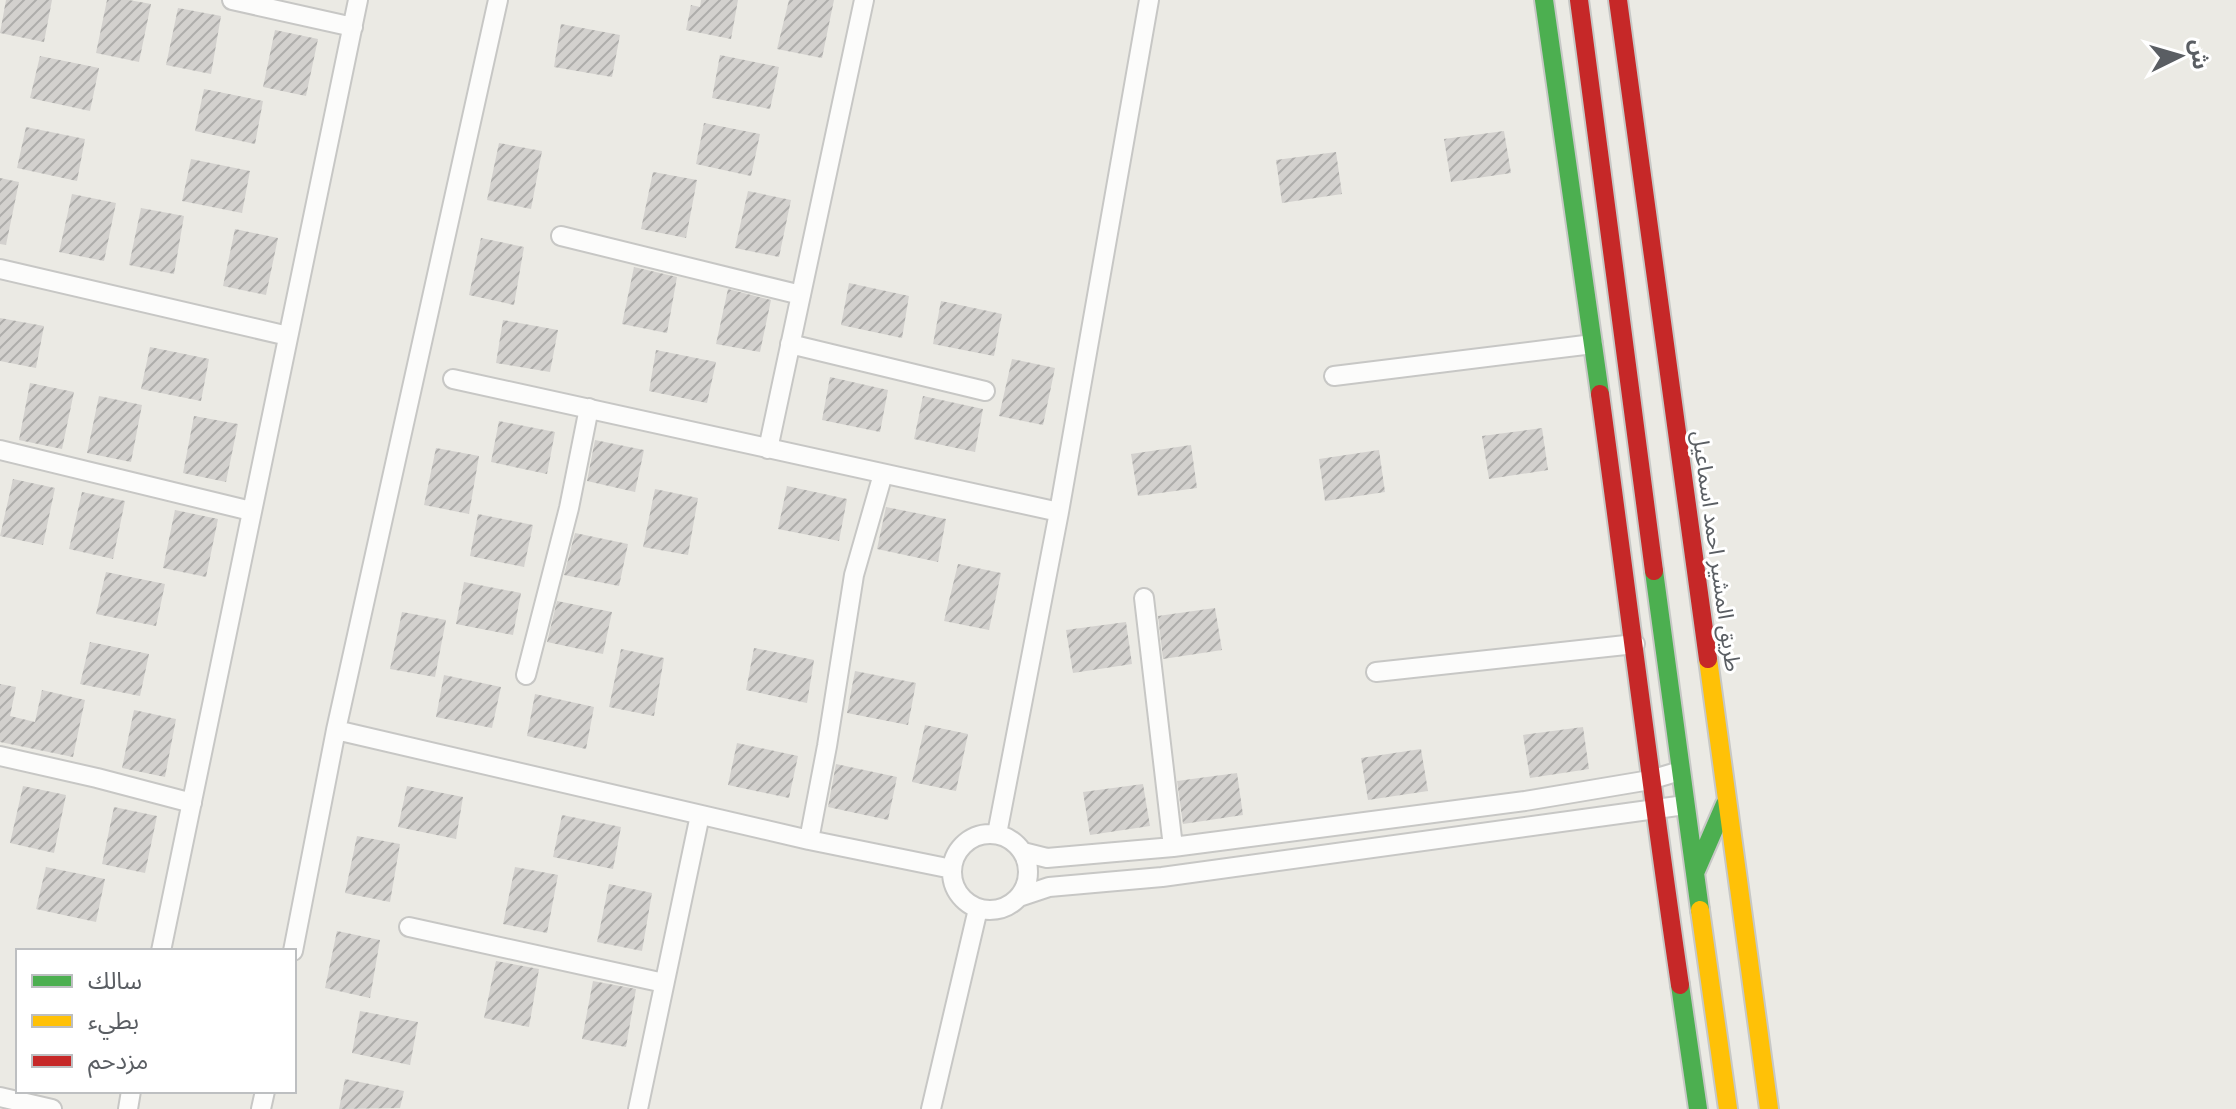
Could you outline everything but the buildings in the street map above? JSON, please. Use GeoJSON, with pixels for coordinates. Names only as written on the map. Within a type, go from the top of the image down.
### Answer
{"type":"FeatureCollection","features":[{"type":"Feature","properties":{"kind":"street"},"geometry":{"type":"LineString","coordinates":[[232,0],[353,27]]}},
{"type":"Feature","properties":{"kind":"street"},"geometry":{"type":"LineString","coordinates":[[161,949],[358,0]]}},
{"type":"Feature","properties":{"kind":"street"},"geometry":{"type":"LineString","coordinates":[[293,949],[336,730],[498,0]]}},
{"type":"Feature","properties":{"kind":"street"},"geometry":{"type":"LineString","coordinates":[[768,449],[864,0]]}},
{"type":"Feature","properties":{"kind":"street"},"geometry":{"type":"LineString","coordinates":[[997,834],[1059,512],[1149,0]]}},
{"type":"Feature","properties":{"kind":"street"},"geometry":{"type":"LineString","coordinates":[[1544,0],[1635,644],[1654,811],[1698,1109]]}},
{"type":"Feature","properties":{"kind":"street"},"geometry":{"type":"LineString","coordinates":[[1579,0],[1680,771],[1728,1109]]}},
{"type":"Feature","properties":{"kind":"street","name":"طريق المشير احمد اسماعيل"},"geometry":{"type":"LineString","coordinates":[[1618,0],[1769,1109]]}},
{"type":"Feature","properties":{"kind":"street"},"geometry":{"type":"LineString","coordinates":[[561,236],[801,295]]}},
{"type":"Feature","properties":{"kind":"street"},"geometry":{"type":"LineString","coordinates":[[0,269],[288,336]]}},
{"type":"Feature","properties":{"kind":"street"},"geometry":{"type":"LineString","coordinates":[[790,344],[985,391]]}},
{"type":"Feature","properties":{"kind":"street"},"geometry":{"type":"LineString","coordinates":[[1334,376],[1593,344]]}},
{"type":"Feature","properties":{"kind":"street"},"geometry":{"type":"LineString","coordinates":[[453,379],[1059,512]]}},
{"type":"Feature","properties":{"kind":"street"},"geometry":{"type":"LineString","coordinates":[[526,675],[569,508],[589,408]]}},
{"type":"Feature","properties":{"kind":"street"},"geometry":{"type":"LineString","coordinates":[[0,450],[251,511]]}},
{"type":"Feature","properties":{"kind":"street"},"geometry":{"type":"LineString","coordinates":[[809,840],[854,575],[883,474]]}},
{"type":"Feature","properties":{"kind":"street"},"geometry":{"type":"LineString","coordinates":[[1144,598],[1173,847]]}},
{"type":"Feature","properties":{"kind":"street"},"geometry":{"type":"LineString","coordinates":[[1376,672],[1635,644]]}},
{"type":"Feature","properties":{"kind":"street"},"geometry":{"type":"LineString","coordinates":[[336,730],[809,840],[952,869]]}},
{"type":"Feature","properties":{"kind":"street"},"geometry":{"type":"LineString","coordinates":[[0,756],[192,803]]}},
{"type":"Feature","properties":{"kind":"street"},"geometry":{"type":"LineString","coordinates":[[1023,852],[1047,858],[1173,847],[1525,801],[1650,780],[1680,771]]}},
{"type":"Feature","properties":{"kind":"street"},"geometry":{"type":"LineString","coordinates":[[1695,874],[1726,802]]}},
{"type":"Feature","properties":{"kind":"street"},"geometry":{"type":"LineString","coordinates":[[1019,897],[1027,883],[1028,867],[1023,852],[1012,840],[997,834],[981,834],[967,841],[956,853],[952,869],[954,885],[964,900],[978,909],[993,910],[1049,887],[1162,877],[1685,805]]}},
{"type":"Feature","properties":{"kind":"street"},"geometry":{"type":"LineString","coordinates":[[638,1109],[700,815]]}},
{"type":"Feature","properties":{"kind":"street"},"geometry":{"type":"LineString","coordinates":[[931,1109],[978,909]]}},
{"type":"Feature","properties":{"kind":"street"},"geometry":{"type":"LineString","coordinates":[[409,927],[664,983]]}},
{"type":"Feature","properties":{"kind":"street"},"geometry":{"type":"LineString","coordinates":[[0,1097],[52,1109]]}},
{"type":"Feature","properties":{"kind":"traffic: fast"},"geometry":{"type":"LineString","coordinates":[[1544,0],[1600,394]]}},
{"type":"Feature","properties":{"kind":"traffic: fast"},"geometry":{"type":"LineString","coordinates":[[1654,571],[1700,910]]}},
{"type":"Feature","properties":{"kind":"traffic: fast"},"geometry":{"type":"LineString","coordinates":[[1695,873],[1725,804]]}},
{"type":"Feature","properties":{"kind":"traffic: fast"},"geometry":{"type":"LineString","coordinates":[[1680,985],[1698,1109]]}},
{"type":"Feature","properties":{"kind":"traffic: slow"},"geometry":{"type":"LineString","coordinates":[[1708,659],[1769,1109]]}},
{"type":"Feature","properties":{"kind":"traffic: slow"},"geometry":{"type":"LineString","coordinates":[[1700,910],[1728,1109]]}},
{"type":"Feature","properties":{"kind":"traffic: jam"},"geometry":{"type":"LineString","coordinates":[[1579,0],[1654,571]]}},
{"type":"Feature","properties":{"kind":"traffic: jam"},"geometry":{"type":"LineString","coordinates":[[1618,0],[1708,659]]}},
{"type":"Feature","properties":{"kind":"traffic: jam"},"geometry":{"type":"LineString","coordinates":[[1600,394],[1680,985]]}}]}
